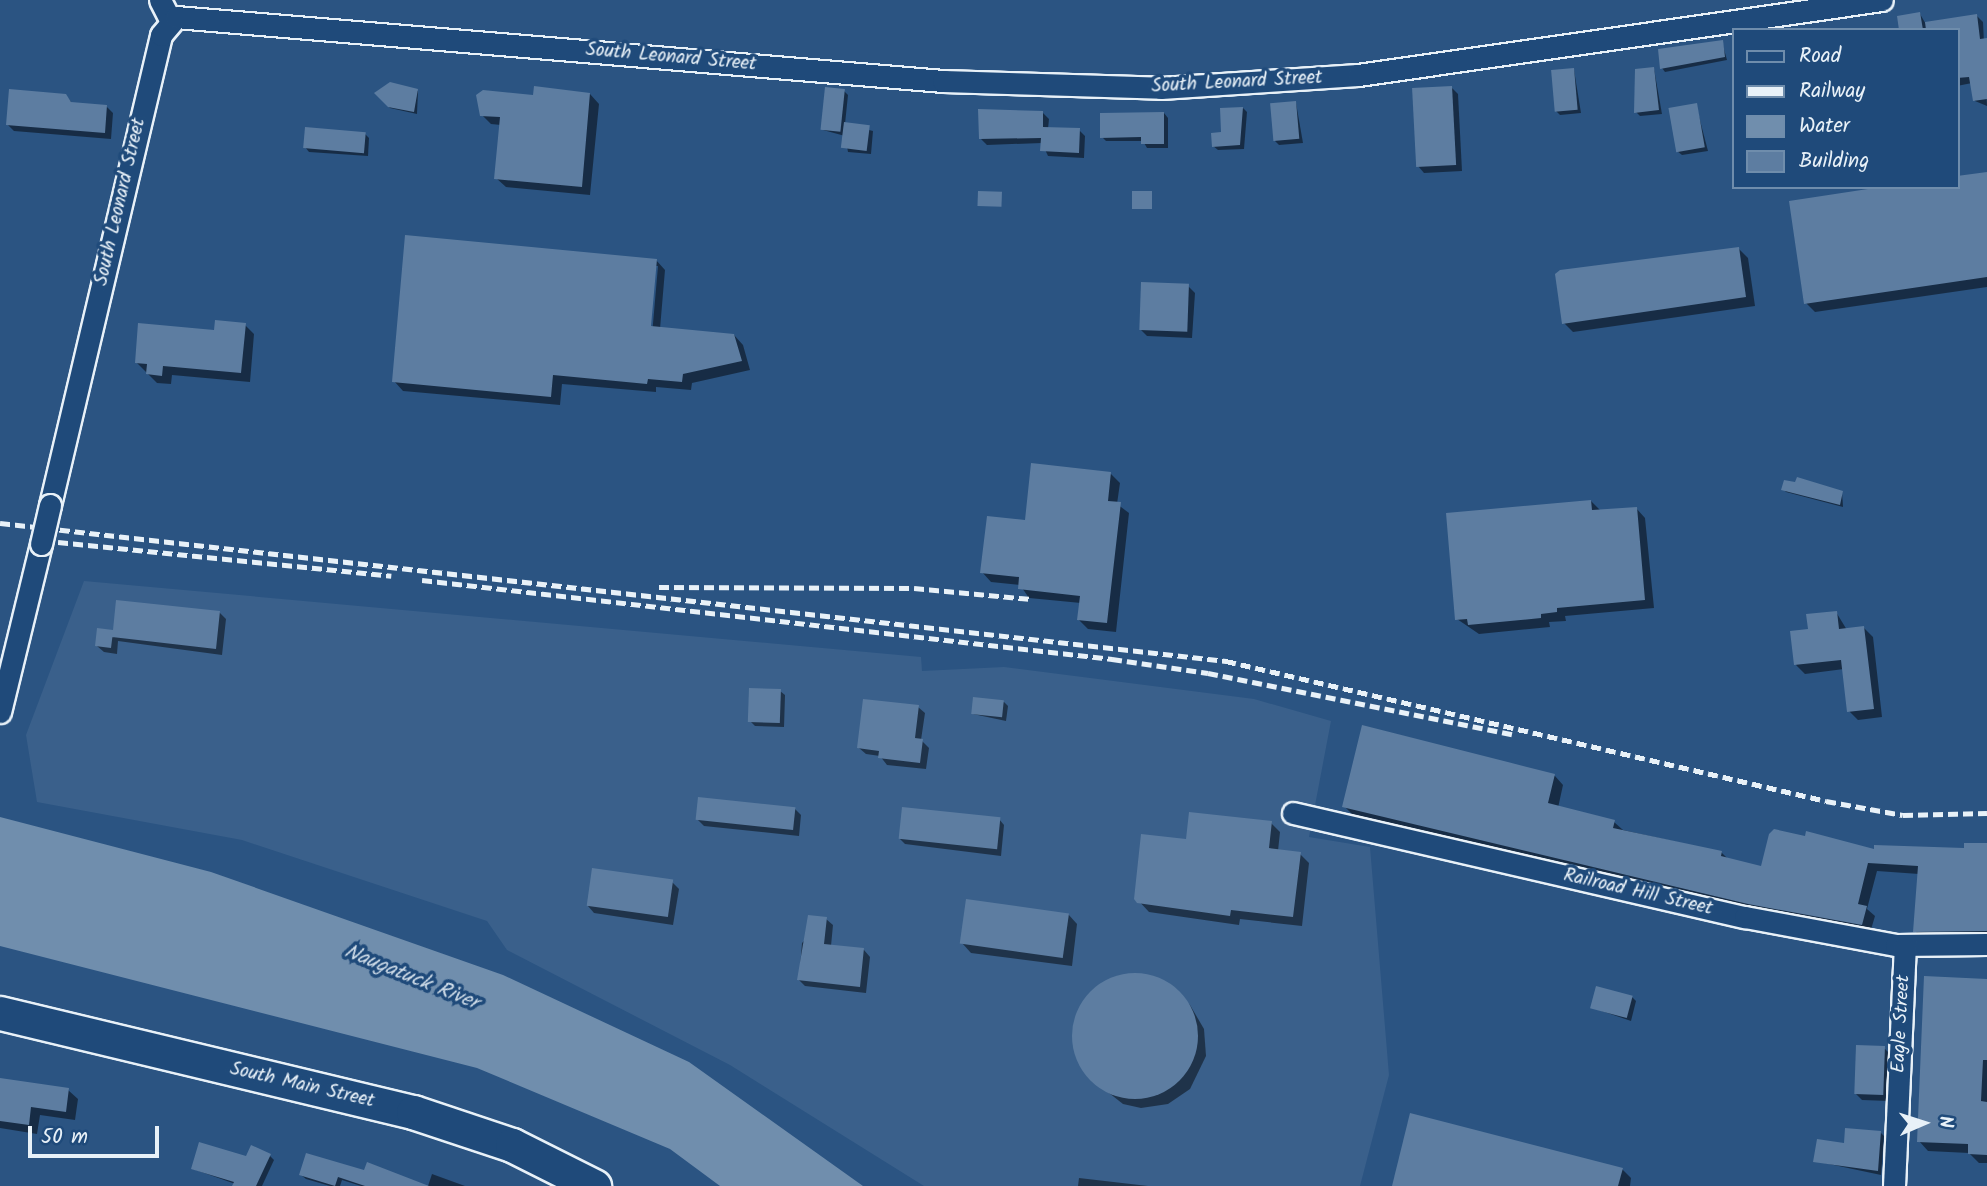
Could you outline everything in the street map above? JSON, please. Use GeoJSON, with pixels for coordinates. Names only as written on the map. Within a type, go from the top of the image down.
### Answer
{"type":"FeatureCollection","features":[{"type":"Feature","properties":{"kind":"main road","name":"South Main Street"},"geometry":{"type":"LineString","coordinates":[[0,1013],[436,1119],[522,1149],[594,1186]]}},
{"type":"Feature","properties":{"kind":"street"},"geometry":{"type":"LineString","coordinates":[[160,0],[170,20]]}},
{"type":"Feature","properties":{"kind":"street"},"geometry":{"type":"LineString","coordinates":[[1800,9],[1830,0]]}},
{"type":"Feature","properties":{"kind":"street","name":"South Leonard Street"},"geometry":{"type":"LineString","coordinates":[[0,712],[149,85],[163,30],[170,20],[192,16],[943,81],[1161,88],[1348,76],[1800,9],[1882,0]]}},
{"type":"Feature","properties":{"kind":"street","name":"Railroad Hill Street"},"geometry":{"type":"LineString","coordinates":[[1293,813],[1745,917],[1905,945],[1987,944]]}},
{"type":"Feature","properties":{"kind":"street","name":"Eagle Street"},"geometry":{"type":"LineString","coordinates":[[1894,1186],[1905,945]]}},
{"type":"Feature","properties":{"kind":"shaded area"},"geometry":{"type":"Polygon","coordinates":[[[84,581],[921,657],[922,671],[1004,667],[1254,699],[1331,721],[1309,837],[1370,847],[1389,1075],[1360,1186],[924,1186],[730,1065],[507,950],[487,921],[242,840],[37,802],[26,735],[84,581]]]}},
{"type":"Feature","properties":{"kind":"water","name":"Naugatuck River"},"geometry":{"type":"Polygon","coordinates":[[[0,817],[211,872],[503,975],[689,1062],[863,1186],[720,1186],[670,1149],[477,1068],[0,946],[0,817]]]}},
{"type":"Feature","properties":{"kind":"building"},"geometry":{"type":"Polygon","coordinates":[[[1920,12],[1923,28],[1899,28],[1897,16],[1920,12]]]}},
{"type":"Feature","properties":{"kind":"building"},"geometry":{"type":"Polygon","coordinates":[[[1977,14],[1980,39],[1987,38],[1987,99],[1973,101],[1969,77],[1959,78],[1959,28],[1926,28],[1925,22],[1977,14]]]}},
{"type":"Feature","properties":{"kind":"building"},"geometry":{"type":"Polygon","coordinates":[[[1723,40],[1725,57],[1660,69],[1658,49],[1723,40]]]}},
{"type":"Feature","properties":{"kind":"building"},"geometry":{"type":"Polygon","coordinates":[[[1654,67],[1659,110],[1634,113],[1635,69],[1654,67]]]}},
{"type":"Feature","properties":{"kind":"building"},"geometry":{"type":"Polygon","coordinates":[[[1574,68],[1578,110],[1555,112],[1551,70],[1574,68]]]}},
{"type":"Feature","properties":{"kind":"building"},"geometry":{"type":"Polygon","coordinates":[[[390,82],[418,89],[414,112],[388,107],[374,93],[390,82]]]}},
{"type":"Feature","properties":{"kind":"building"},"geometry":{"type":"Polygon","coordinates":[[[534,86],[590,93],[582,187],[494,179],[500,117],[480,116],[476,95],[483,90],[533,95],[534,86]]]}},
{"type":"Feature","properties":{"kind":"building"},"geometry":{"type":"Polygon","coordinates":[[[1452,86],[1456,165],[1416,167],[1412,88],[1452,86]]]}},
{"type":"Feature","properties":{"kind":"building"},"geometry":{"type":"Polygon","coordinates":[[[825,87],[845,89],[840,132],[821,130],[825,87]]]}},
{"type":"Feature","properties":{"kind":"building"},"geometry":{"type":"Polygon","coordinates":[[[9,89],[66,94],[71,102],[107,105],[105,133],[6,125],[9,89]]]}},
{"type":"Feature","properties":{"kind":"building"},"geometry":{"type":"Polygon","coordinates":[[[1296,101],[1299,139],[1273,141],[1270,103],[1296,101]]]}},
{"type":"Feature","properties":{"kind":"building"},"geometry":{"type":"Polygon","coordinates":[[[1697,103],[1705,147],[1676,152],[1668,108],[1697,103]]]}},
{"type":"Feature","properties":{"kind":"building"},"geometry":{"type":"Polygon","coordinates":[[[1243,107],[1240,145],[1212,147],[1211,133],[1221,132],[1220,108],[1243,107]]]}},
{"type":"Feature","properties":{"kind":"building"},"geometry":{"type":"Polygon","coordinates":[[[978,109],[1043,111],[1043,127],[1080,128],[1079,153],[1040,151],[1041,138],[979,139],[978,109]]]}},
{"type":"Feature","properties":{"kind":"building"},"geometry":{"type":"Polygon","coordinates":[[[1164,112],[1164,144],[1141,144],[1141,137],[1100,138],[1100,113],[1164,112]]]}},
{"type":"Feature","properties":{"kind":"building"},"geometry":{"type":"Polygon","coordinates":[[[844,122],[870,125],[867,151],[841,148],[844,122]]]}},
{"type":"Feature","properties":{"kind":"building"},"geometry":{"type":"Polygon","coordinates":[[[305,127],[366,132],[364,153],[303,148],[305,127]]]}},
{"type":"Feature","properties":{"kind":"building"},"geometry":{"type":"Polygon","coordinates":[[[1987,172],[1987,277],[1804,304],[1789,201],[1868,189],[1959,189],[1959,176],[1987,172]]]}},
{"type":"Feature","properties":{"kind":"building"},"geometry":{"type":"Polygon","coordinates":[[[978,191],[1002,192],[1001,207],[977,206],[978,191]]]}},
{"type":"Feature","properties":{"kind":"building"},"geometry":{"type":"Polygon","coordinates":[[[1132,191],[1152,191],[1152,209],[1132,209],[1132,191]]]}},
{"type":"Feature","properties":{"kind":"building"},"geometry":{"type":"Polygon","coordinates":[[[405,235],[657,259],[651,326],[734,334],[742,361],[683,374],[682,382],[648,379],[647,384],[553,375],[551,397],[392,382],[405,235]]]}},
{"type":"Feature","properties":{"kind":"building"},"geometry":{"type":"Polygon","coordinates":[[[1739,247],[1746,297],[1562,324],[1555,274],[1560,270],[1739,247]]]}},
{"type":"Feature","properties":{"kind":"building"},"geometry":{"type":"Polygon","coordinates":[[[1141,282],[1189,284],[1187,332],[1139,330],[1141,282]]]}},
{"type":"Feature","properties":{"kind":"building"},"geometry":{"type":"Polygon","coordinates":[[[215,320],[246,323],[241,373],[163,366],[162,376],[146,374],[147,364],[135,363],[138,323],[214,330],[215,320]]]}},
{"type":"Feature","properties":{"kind":"building"},"geometry":{"type":"Polygon","coordinates":[[[1031,463],[1111,472],[1108,501],[1121,502],[1107,623],[1077,620],[1080,596],[1018,589],[1019,577],[980,573],[987,516],[1025,520],[1031,463]]]}},
{"type":"Feature","properties":{"kind":"building"},"geometry":{"type":"Polygon","coordinates":[[[1797,477],[1843,491],[1840,505],[1781,490],[1784,480],[1795,482],[1797,477]]]}},
{"type":"Feature","properties":{"kind":"building"},"geometry":{"type":"Polygon","coordinates":[[[1591,500],[1592,510],[1637,507],[1645,600],[1557,608],[1557,612],[1541,614],[1541,618],[1468,625],[1467,619],[1455,620],[1446,513],[1591,500]]]}},
{"type":"Feature","properties":{"kind":"building"},"geometry":{"type":"Polygon","coordinates":[[[116,600],[220,611],[216,649],[112,637],[111,648],[95,646],[97,628],[113,630],[116,600]]]}},
{"type":"Feature","properties":{"kind":"building"},"geometry":{"type":"Polygon","coordinates":[[[1837,611],[1839,629],[1864,626],[1874,709],[1847,712],[1841,660],[1794,665],[1790,631],[1808,629],[1806,614],[1837,611]]]}},
{"type":"Feature","properties":{"kind":"building"},"geometry":{"type":"Polygon","coordinates":[[[749,688],[781,689],[780,723],[748,722],[749,688]]]}},
{"type":"Feature","properties":{"kind":"building"},"geometry":{"type":"Polygon","coordinates":[[[973,697],[1004,700],[1002,717],[971,714],[973,697]]]}},
{"type":"Feature","properties":{"kind":"building"},"geometry":{"type":"Polygon","coordinates":[[[863,699],[919,705],[915,738],[923,739],[920,763],[878,758],[879,751],[857,748],[863,699]]]}},
{"type":"Feature","properties":{"kind":"building"},"geometry":{"type":"Polygon","coordinates":[[[1362,725],[1555,774],[1548,803],[1615,820],[1613,828],[1722,851],[1721,856],[1761,866],[1769,834],[1774,829],[1805,836],[1806,831],[1874,849],[1874,845],[1964,848],[1964,843],[1987,843],[1987,931],[1913,932],[1918,866],[1868,863],[1858,904],[1867,906],[1862,925],[1748,904],[1342,807],[1362,725]]]}},
{"type":"Feature","properties":{"kind":"building"},"geometry":{"type":"Polygon","coordinates":[[[698,797],[795,807],[793,830],[696,820],[698,797]]]}},
{"type":"Feature","properties":{"kind":"building"},"geometry":{"type":"Polygon","coordinates":[[[902,807],[1000,817],[997,849],[899,839],[902,807]]]}},
{"type":"Feature","properties":{"kind":"building"},"geometry":{"type":"Polygon","coordinates":[[[1189,812],[1272,821],[1269,848],[1301,852],[1293,917],[1231,910],[1230,916],[1137,903],[1134,899],[1141,834],[1186,839],[1189,812]]]}},
{"type":"Feature","properties":{"kind":"building"},"geometry":{"type":"Polygon","coordinates":[[[592,868],[673,879],[668,917],[587,906],[592,868]]]}},
{"type":"Feature","properties":{"kind":"building"},"geometry":{"type":"Polygon","coordinates":[[[966,899],[1069,913],[1063,958],[960,944],[966,899]]]}},
{"type":"Feature","properties":{"kind":"building"},"geometry":{"type":"Polygon","coordinates":[[[808,915],[827,917],[824,944],[864,948],[860,987],[797,980],[808,915]]]}},
{"type":"Feature","properties":{"kind":"building"},"geometry":{"type":"Polygon","coordinates":[[[1135,973],[1159,978],[1180,991],[1193,1012],[1198,1036],[1193,1060],[1180,1081],[1159,1094],[1135,1099],[1111,1094],[1090,1081],[1077,1060],[1072,1036],[1077,1012],[1090,991],[1111,978],[1135,973]]]}},
{"type":"Feature","properties":{"kind":"building"},"geometry":{"type":"Polygon","coordinates":[[[1924,976],[1987,979],[1987,1060],[1983,1060],[1981,1101],[1987,1102],[1987,1155],[1968,1154],[1968,1144],[1917,1142],[1924,976]]]}},
{"type":"Feature","properties":{"kind":"building"},"geometry":{"type":"Polygon","coordinates":[[[1596,986],[1633,996],[1627,1018],[1590,1008],[1596,986]]]}},
{"type":"Feature","properties":{"kind":"building"},"geometry":{"type":"Polygon","coordinates":[[[1856,1045],[1885,1046],[1883,1095],[1854,1094],[1856,1045]]]}},
{"type":"Feature","properties":{"kind":"building"},"geometry":{"type":"Polygon","coordinates":[[[0,1078],[69,1088],[66,1112],[31,1107],[29,1125],[0,1121],[0,1078]]]}},
{"type":"Feature","properties":{"kind":"building"},"geometry":{"type":"Polygon","coordinates":[[[1410,1113],[1623,1168],[1618,1186],[1392,1186],[1410,1113]]]}},
{"type":"Feature","properties":{"kind":"building"},"geometry":{"type":"Polygon","coordinates":[[[1845,1128],[1881,1131],[1878,1171],[1813,1162],[1817,1139],[1844,1143],[1845,1128]]]}},
{"type":"Feature","properties":{"kind":"building"},"geometry":{"type":"Polygon","coordinates":[[[199,1142],[246,1156],[251,1145],[271,1154],[256,1186],[232,1186],[234,1182],[191,1169],[199,1142]]]}},
{"type":"Feature","properties":{"kind":"building"},"geometry":{"type":"Polygon","coordinates":[[[306,1153],[364,1170],[367,1162],[429,1186],[365,1186],[338,1177],[335,1186],[299,1175],[306,1153]]]}},
{"type":"Feature","properties":{"kind":"railway"},"geometry":{"type":"LineString","coordinates":[[0,523],[1226,661],[1826,801],[1903,815],[1987,813]]}},
{"type":"Feature","properties":{"kind":"railway"},"geometry":{"type":"LineString","coordinates":[[58,542],[391,576]]}},
{"type":"Feature","properties":{"kind":"railway"},"geometry":{"type":"LineString","coordinates":[[422,580],[1112,659],[1208,673],[1516,735]]}},
{"type":"Feature","properties":{"kind":"railway"},"geometry":{"type":"LineString","coordinates":[[659,587],[914,588],[1031,599]]}}]}
